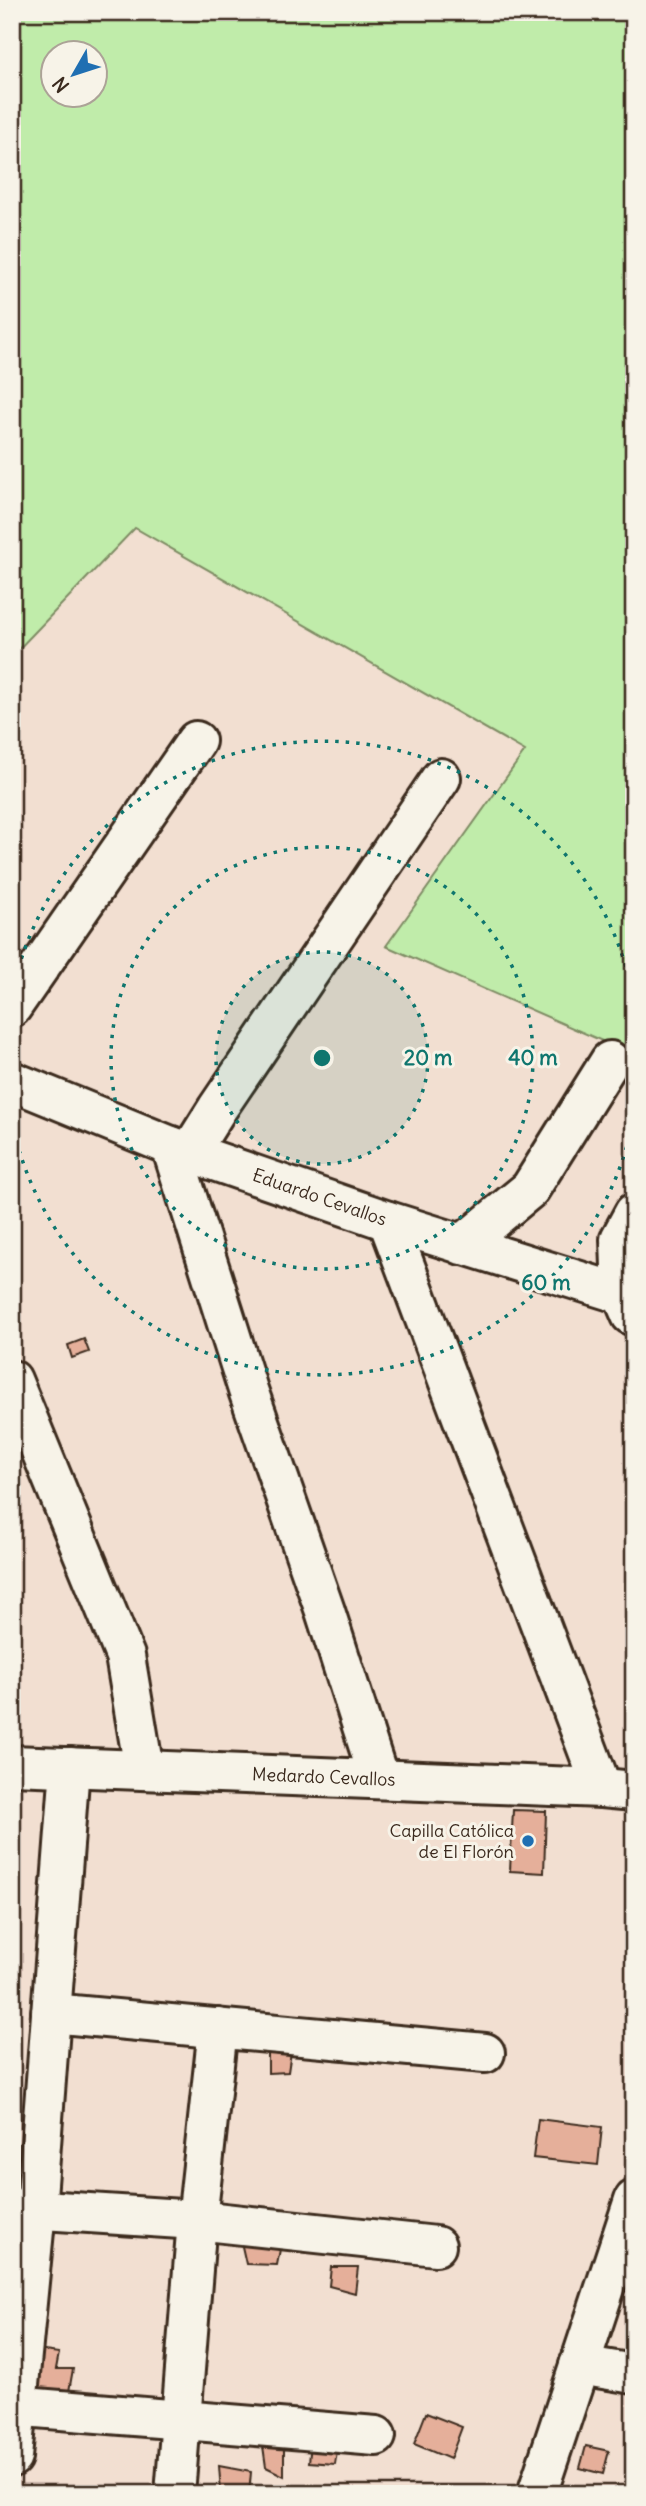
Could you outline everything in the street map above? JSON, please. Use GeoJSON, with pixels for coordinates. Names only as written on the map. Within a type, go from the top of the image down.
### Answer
{"type":"FeatureCollection","features":[{"type":"Feature","properties":{"kind":"street"},"geometry":{"type":"LineString","coordinates":[[12,1007],[196,741]]}},
{"type":"Feature","properties":{"kind":"street"},"geometry":{"type":"LineString","coordinates":[[379,1779],[325,1611],[248,1390],[180,1149],[216,1109],[440,778]]}},
{"type":"Feature","properties":{"kind":"street"},"geometry":{"type":"LineString","coordinates":[[462,1245],[530,1189],[610,1061]]}},
{"type":"Feature","properties":{"kind":"street","name":"Eduardo Cevallos"},"geometry":{"type":"LineString","coordinates":[[12,1081],[180,1149],[630,1305]]}},
{"type":"Feature","properties":{"kind":"street"},"geometry":{"type":"LineString","coordinates":[[630,1305],[620,1239],[634,1213]]}},
{"type":"Feature","properties":{"kind":"street"},"geometry":{"type":"LineString","coordinates":[[388,1221],[618,1790]]}},
{"type":"Feature","properties":{"kind":"street"},"geometry":{"type":"LineString","coordinates":[[12,1380],[125,1656],[144,1770]]}},
{"type":"Feature","properties":{"kind":"street","name":"Medardo Cevallos"},"geometry":{"type":"LineString","coordinates":[[12,1765],[618,1790]]}},
{"type":"Feature","properties":{"kind":"street"},"geometry":{"type":"LineString","coordinates":[[12,2457],[24,2209],[51,2013],[70,1768]]}},
{"type":"Feature","properties":{"kind":"street"},"geometry":{"type":"LineString","coordinates":[[51,2013],[485,2053]]}},
{"type":"Feature","properties":{"kind":"street"},"geometry":{"type":"LineString","coordinates":[[175,2494],[197,2220],[218,2028]]}},
{"type":"Feature","properties":{"kind":"street"},"geometry":{"type":"LineString","coordinates":[[537,2494],[634,2200]]}},
{"type":"Feature","properties":{"kind":"street"},"geometry":{"type":"LineString","coordinates":[[24,2209],[197,2220],[436,2246]]}},
{"type":"Feature","properties":{"kind":"street"},"geometry":{"type":"LineString","coordinates":[[579,2365],[634,2374]]}},
{"type":"Feature","properties":{"kind":"street"},"geometry":{"type":"LineString","coordinates":[[14,2407],[376,2436]]}},
{"type":"Feature","properties":{"kind":"green space"},"geometry":{"type":"Polygon","coordinates":[[[12,12],[634,12],[634,1055],[386,946],[525,751],[135,528],[12,656],[12,12]]]}},
{"type":"Feature","properties":{"kind":"building"},"geometry":{"type":"Polygon","coordinates":[[[84,1339],[89,1352],[72,1358],[68,1345],[84,1339]]]}},
{"type":"Feature","properties":{"kind":"building","name":"Capilla Católica de El Florón"},"geometry":{"type":"Polygon","coordinates":[[[513,1810],[546,1811],[544,1873],[510,1871],[513,1810]]]}},
{"type":"Feature","properties":{"kind":"building"},"geometry":{"type":"Polygon","coordinates":[[[268,2051],[291,2052],[288,2072],[268,2073],[268,2051]]]}},
{"type":"Feature","properties":{"kind":"building"},"geometry":{"type":"Polygon","coordinates":[[[538,2119],[602,2127],[598,2165],[533,2158],[538,2119]]]}},
{"type":"Feature","properties":{"kind":"building"},"geometry":{"type":"Polygon","coordinates":[[[282,2239],[277,2265],[246,2264],[241,2242],[282,2239]]]}},
{"type":"Feature","properties":{"kind":"building"},"geometry":{"type":"Polygon","coordinates":[[[331,2267],[358,2267],[355,2293],[329,2286],[331,2267]]]}},
{"type":"Feature","properties":{"kind":"building"},"geometry":{"type":"Polygon","coordinates":[[[37,2350],[59,2353],[56,2369],[73,2369],[68,2397],[32,2393],[37,2350]]]}},
{"type":"Feature","properties":{"kind":"building"},"geometry":{"type":"Polygon","coordinates":[[[426,2413],[462,2427],[450,2459],[414,2444],[426,2413]]]}},
{"type":"Feature","properties":{"kind":"building"},"geometry":{"type":"Polygon","coordinates":[[[312,2435],[339,2438],[335,2464],[309,2462],[312,2435]]]}},
{"type":"Feature","properties":{"kind":"building"},"geometry":{"type":"Polygon","coordinates":[[[262,2439],[284,2447],[284,2476],[266,2467],[262,2439]]]}},
{"type":"Feature","properties":{"kind":"building"},"geometry":{"type":"Polygon","coordinates":[[[586,2446],[609,2451],[603,2474],[580,2468],[586,2446]]]}},
{"type":"Feature","properties":{"kind":"building"},"geometry":{"type":"Polygon","coordinates":[[[219,2466],[251,2472],[249,2494],[221,2492],[219,2466]]]}},
{"type":"Feature","properties":{"kind":"place","name":"Capilla Católica de El Florón"},"geometry":{"type":"Point","coordinates":[528,1841]}}]}
